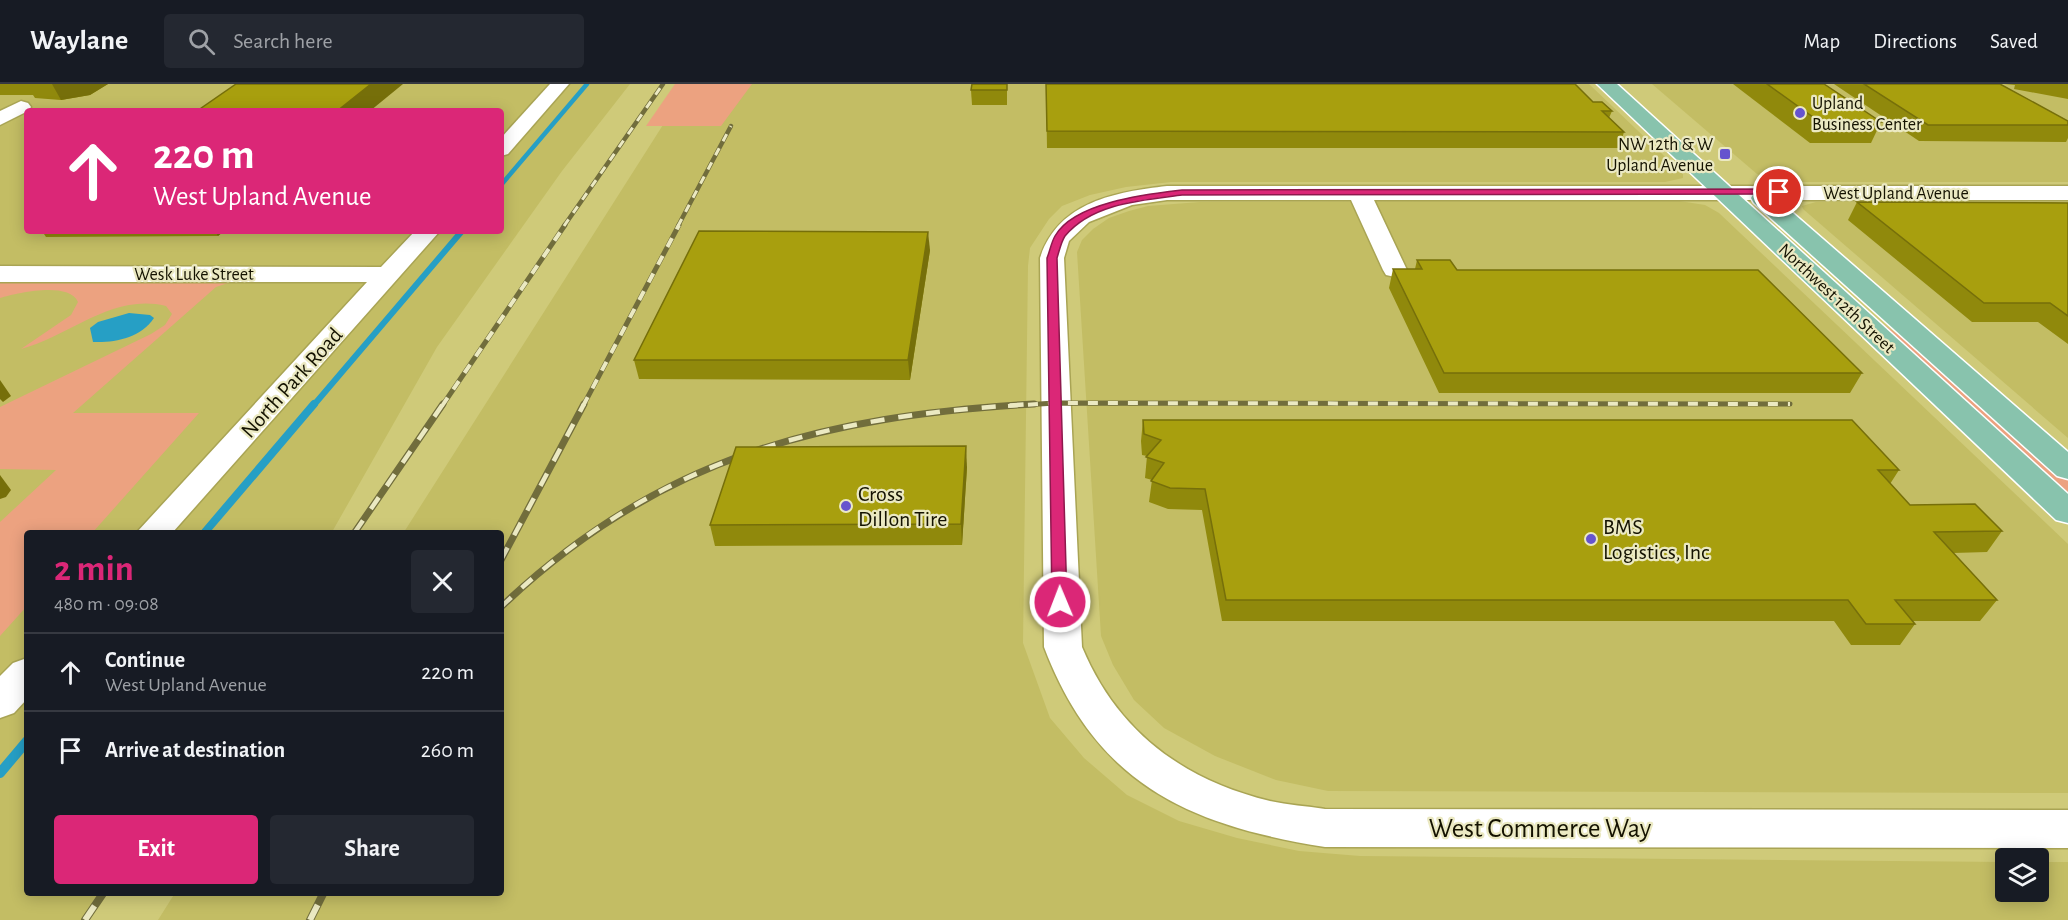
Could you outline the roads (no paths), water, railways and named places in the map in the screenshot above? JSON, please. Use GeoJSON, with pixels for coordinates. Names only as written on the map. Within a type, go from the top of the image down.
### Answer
{"type":"FeatureCollection","features":[{"type":"Feature","properties":{"kind":"main road","name":"Northwest 12th Street"},"geometry":{"type":"LineString","coordinates":[[1606,84],[2068,512]]}},
{"type":"Feature","properties":{"kind":"main road","name":"Northwest 12th Street"},"geometry":{"type":"LineString","coordinates":[[1634,84],[2068,469]]}},
{"type":"Feature","properties":{"kind":"street"},"geometry":{"type":"LineString","coordinates":[[504,147],[560,84]]}},
{"type":"Feature","properties":{"kind":"street"},"geometry":{"type":"LineString","coordinates":[[0,119],[21,107]]}},
{"type":"Feature","properties":{"kind":"street","name":"West Upland Avenue"},"geometry":{"type":"LineString","coordinates":[[1113,203],[1150,195],[1182,192],[2068,193]]}},
{"type":"Feature","properties":{"kind":"street"},"geometry":{"type":"LineString","coordinates":[[1359,192],[1395,270]]}},
{"type":"Feature","properties":{"kind":"street","name":"West Commerce Way"},"geometry":{"type":"LineString","coordinates":[[1113,203],[1085,215],[1070,225],[1057,241],[1052,258],[1060,624],[1063,648],[1071,673],[1090,709],[1118,741],[1147,765],[1181,786],[1220,804],[1271,820],[1325,828],[2068,829]]}},
{"type":"Feature","properties":{"kind":"street","name":"North Park Road"},"geometry":{"type":"LineString","coordinates":[[156,530],[425,234]]}},
{"type":"Feature","properties":{"kind":"street","name":"Wesk Luke Street"},"geometry":{"type":"LineString","coordinates":[[0,274],[389,275]]}},
{"type":"Feature","properties":{"kind":"street"},"geometry":{"type":"LineString","coordinates":[[0,702],[24,676]]}},
{"type":"Feature","properties":{"kind":"water"},"geometry":{"type":"Polygon","coordinates":[[[129,313],[150,315],[154,318],[149,325],[135,335],[110,341],[93,342],[90,328],[98,322],[129,313]]]}},
{"type":"Feature","properties":{"kind":"waterway"},"geometry":{"type":"LineString","coordinates":[[504,181],[587,84]]}},
{"type":"Feature","properties":{"kind":"waterway"},"geometry":{"type":"LineString","coordinates":[[313,406],[459,234]]}},
{"type":"Feature","properties":{"kind":"waterway"},"geometry":{"type":"LineString","coordinates":[[207,530],[314,404]]}},
{"type":"Feature","properties":{"kind":"waterway"},"geometry":{"type":"LineString","coordinates":[[0,773],[24,745]]}},
{"type":"Feature","properties":{"kind":"railway"},"geometry":{"type":"LineString","coordinates":[[564,226],[663,84]]}},
{"type":"Feature","properties":{"kind":"railway"},"geometry":{"type":"LineString","coordinates":[[678,226],[731,126]]}},
{"type":"Feature","properties":{"kind":"railway"},"geometry":{"type":"LineString","coordinates":[[442,406],[565,225]]}},
{"type":"Feature","properties":{"kind":"railway"},"geometry":{"type":"LineString","coordinates":[[583,406],[679,225]]}},
{"type":"Feature","properties":{"kind":"railway"},"geometry":{"type":"LineString","coordinates":[[1010,406],[1055,403],[1790,404]]}},
{"type":"Feature","properties":{"kind":"railway"},"geometry":{"type":"LineString","coordinates":[[356,530],[443,404]]}},
{"type":"Feature","properties":{"kind":"railway"},"geometry":{"type":"LineString","coordinates":[[504,554],[584,404]]}},
{"type":"Feature","properties":{"kind":"railway"},"geometry":{"type":"LineString","coordinates":[[1010,406],[1034,404]]}},
{"type":"Feature","properties":{"kind":"railway"},"geometry":{"type":"LineString","coordinates":[[504,604],[560,556],[621,514],[683,480],[747,454],[814,434],[883,420],[1010,406]]}},
{"type":"Feature","properties":{"kind":"railway"},"geometry":{"type":"LineString","coordinates":[[85,920],[101,896]]}},
{"type":"Feature","properties":{"kind":"railway"},"geometry":{"type":"LineString","coordinates":[[310,920],[322,896]]}},
{"type":"Feature","properties":{"kind":"place","name":"Upland Business Center"},"geometry":{"type":"Point","coordinates":[1800,113]}},
{"type":"Feature","properties":{"kind":"place","name":"NW 12th & W Upland Avenue"},"geometry":{"type":"Point","coordinates":[1725,154]}},
{"type":"Feature","properties":{"kind":"place","name":"Cross Dillon Tire"},"geometry":{"type":"Point","coordinates":[846,506]}},
{"type":"Feature","properties":{"kind":"place","name":"BMS Logistics, Inc"},"geometry":{"type":"Point","coordinates":[1591,539]}}]}
